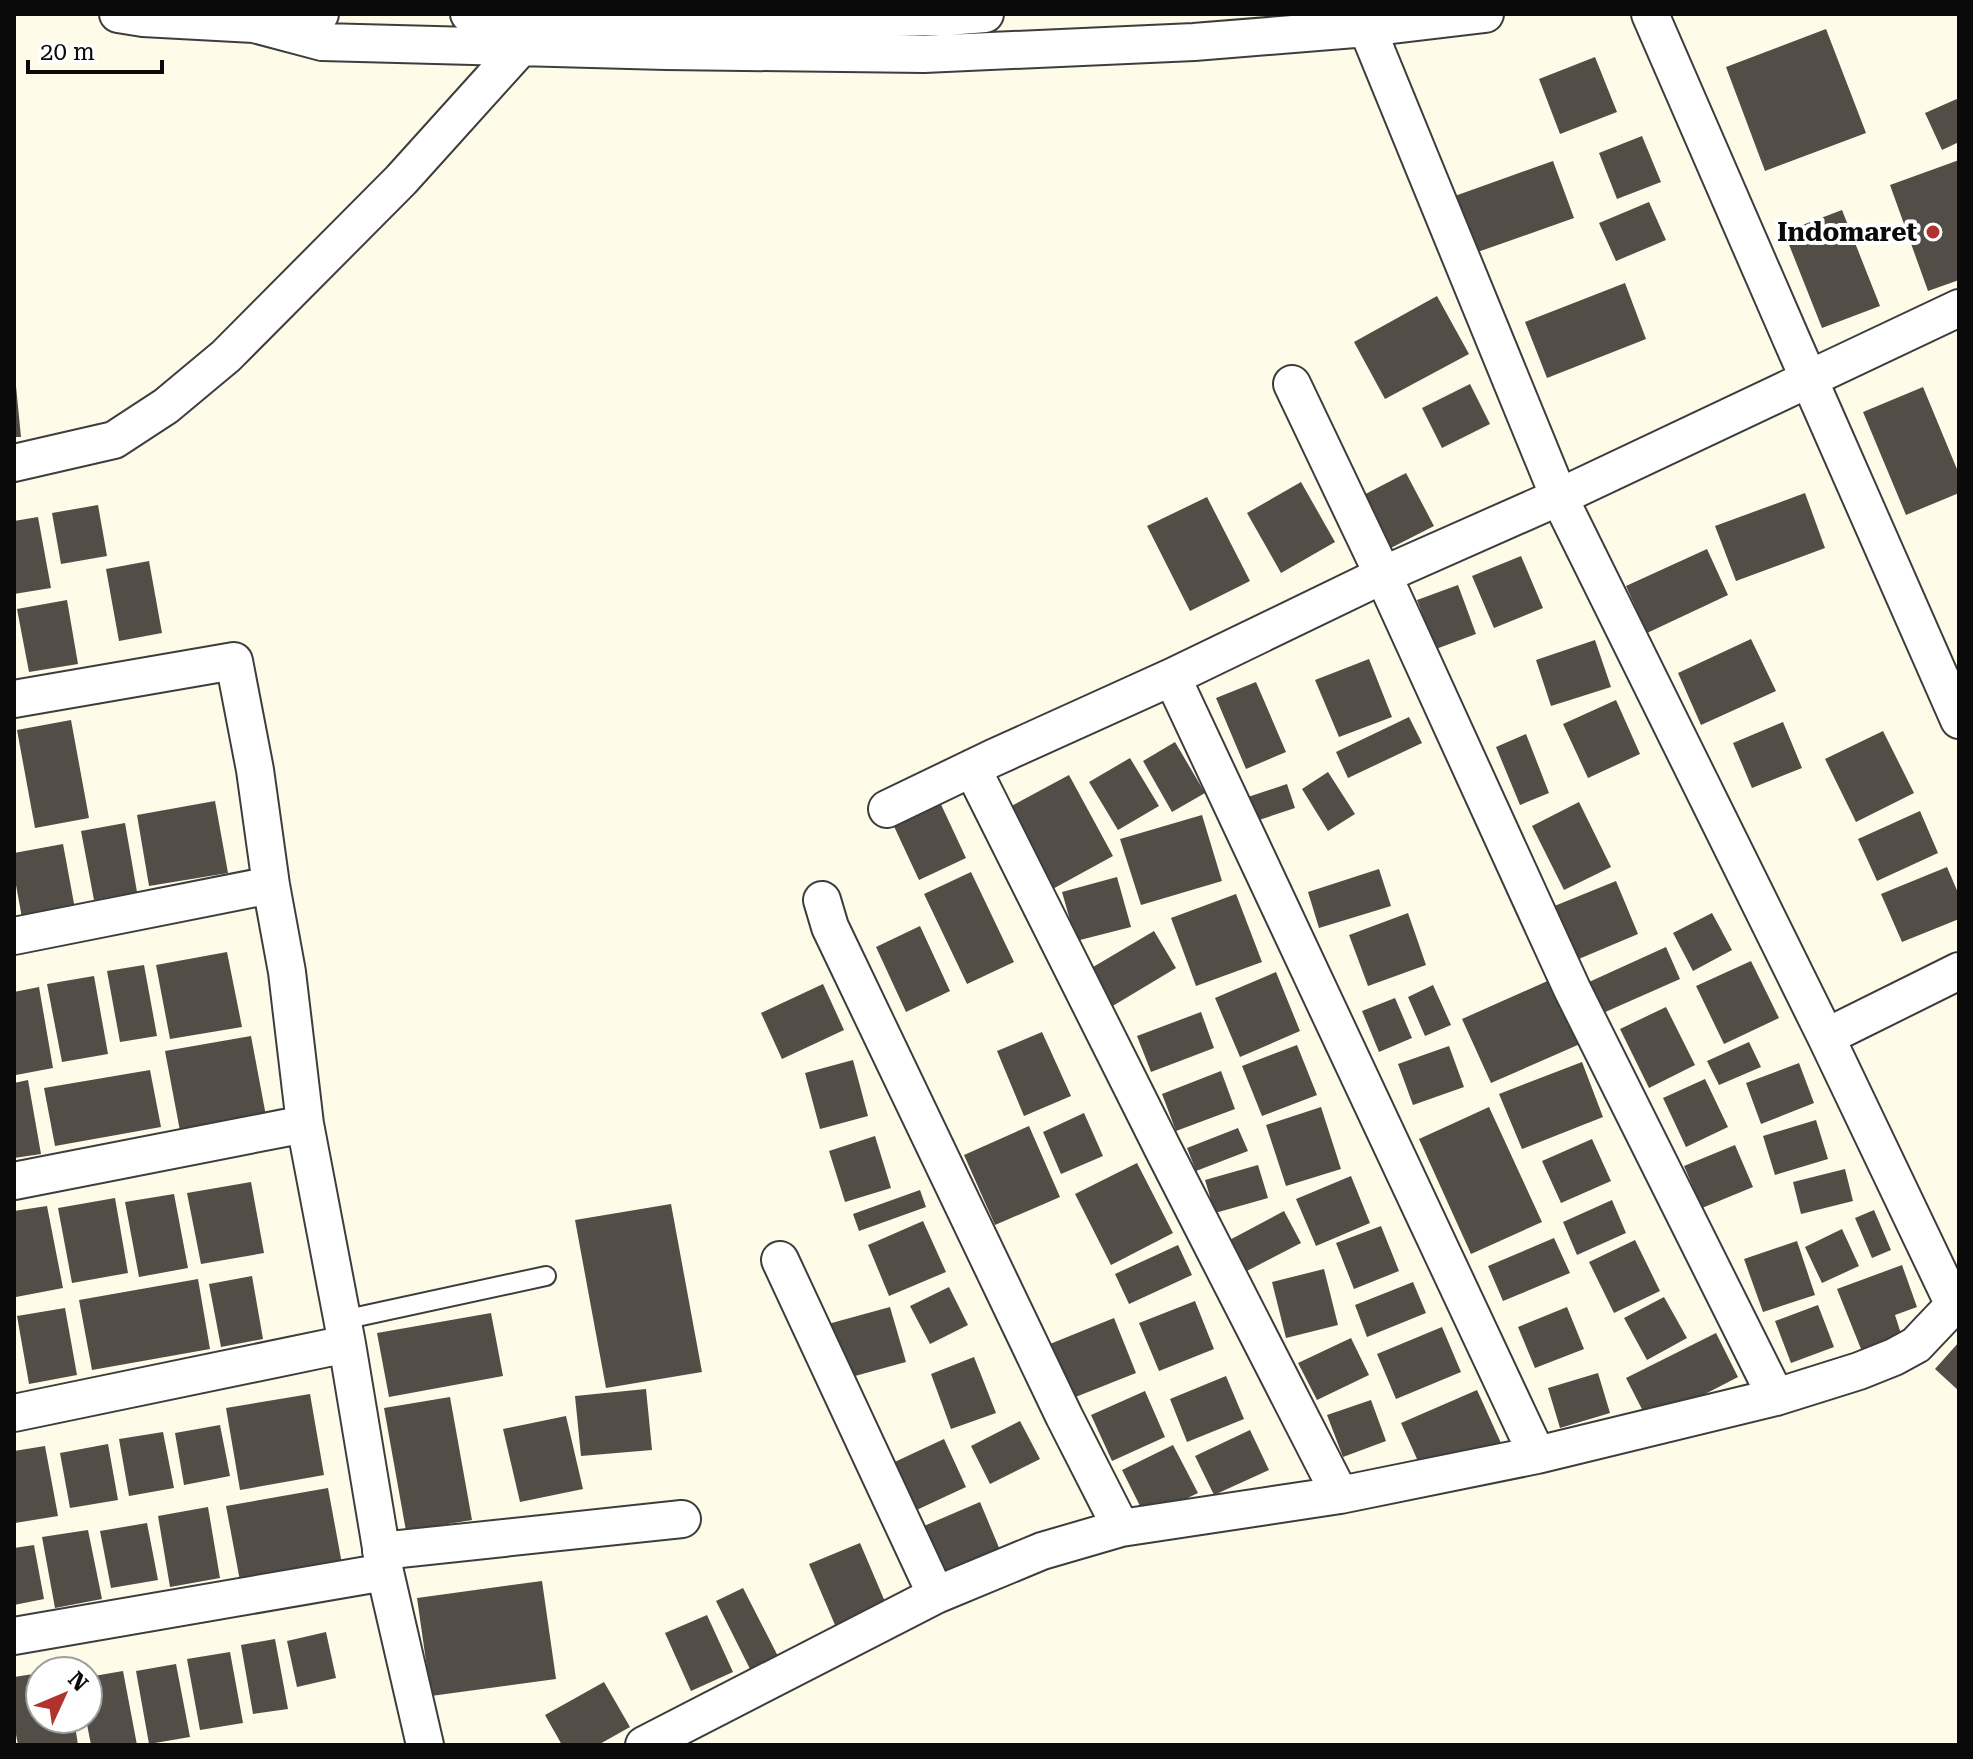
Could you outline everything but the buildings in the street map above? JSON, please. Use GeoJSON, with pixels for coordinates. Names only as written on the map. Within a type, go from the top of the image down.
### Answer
{"type":"FeatureCollection","features":[{"type":"Feature","properties":{"kind":"street"},"geometry":{"type":"LineString","coordinates":[[118,14],[254,24],[320,14]]}},
{"type":"Feature","properties":{"kind":"street"},"geometry":{"type":"LineString","coordinates":[[469,14],[672,21],[985,14]]}},
{"type":"Feature","properties":{"kind":"street"},"geometry":{"type":"LineString","coordinates":[[254,24],[322,42],[924,54],[1194,42],[1367,28],[1485,14]]}},
{"type":"Feature","properties":{"kind":"street"},"geometry":{"type":"LineString","coordinates":[[1650,14],[1959,720]]}},
{"type":"Feature","properties":{"kind":"street"},"geometry":{"type":"LineString","coordinates":[[644,1745],[936,1595],[1042,1551],[1121,1528],[1340,1495],[1537,1455],[1776,1397],[1894,1357],[1916,1345],[1956,1301],[1559,497],[1367,28]]}},
{"type":"Feature","properties":{"kind":"street"},"geometry":{"type":"LineString","coordinates":[[14,463],[114,440],[178,396],[226,356],[391,190],[521,47]]}},
{"type":"Feature","properties":{"kind":"street"},"geometry":{"type":"LineString","coordinates":[[887,809],[1959,308]]}},
{"type":"Feature","properties":{"kind":"street"},"geometry":{"type":"LineString","coordinates":[[1292,384],[1572,989],[1776,1397]]}},
{"type":"Feature","properties":{"kind":"street"},"geometry":{"type":"LineString","coordinates":[[14,699],[234,661],[287,972],[305,1124],[345,1332],[383,1562],[425,1745]]}},
{"type":"Feature","properties":{"kind":"street"},"geometry":{"type":"LineString","coordinates":[[1172,677],[1537,1455]]}},
{"type":"Feature","properties":{"kind":"street"},"geometry":{"type":"LineString","coordinates":[[972,768],[1340,1495]]}},
{"type":"Feature","properties":{"kind":"street"},"geometry":{"type":"LineString","coordinates":[[14,936],[271,885]]}},
{"type":"Feature","properties":{"kind":"street"},"geometry":{"type":"LineString","coordinates":[[822,900],[837,942],[1121,1528]]}},
{"type":"Feature","properties":{"kind":"street"},"geometry":{"type":"LineString","coordinates":[[1826,1037],[1959,971]]}},
{"type":"Feature","properties":{"kind":"street"},"geometry":{"type":"LineString","coordinates":[[14,1181],[305,1124]]}},
{"type":"Feature","properties":{"kind":"street"},"geometry":{"type":"LineString","coordinates":[[780,1260],[936,1595]]}},
{"type":"Feature","properties":{"kind":"street"},"geometry":{"type":"LineString","coordinates":[[14,1413],[345,1332]]}},
{"type":"Feature","properties":{"kind":"street"},"geometry":{"type":"LineString","coordinates":[[14,1636],[383,1562],[682,1519]]}},
{"type":"Feature","properties":{"kind":"lane"},"geometry":{"type":"LineString","coordinates":[[345,1332],[546,1276]]}},
{"type":"Feature","properties":{"kind":"place","name":"Indomaret"},"geometry":{"type":"Point","coordinates":[1933,232]}}]}
